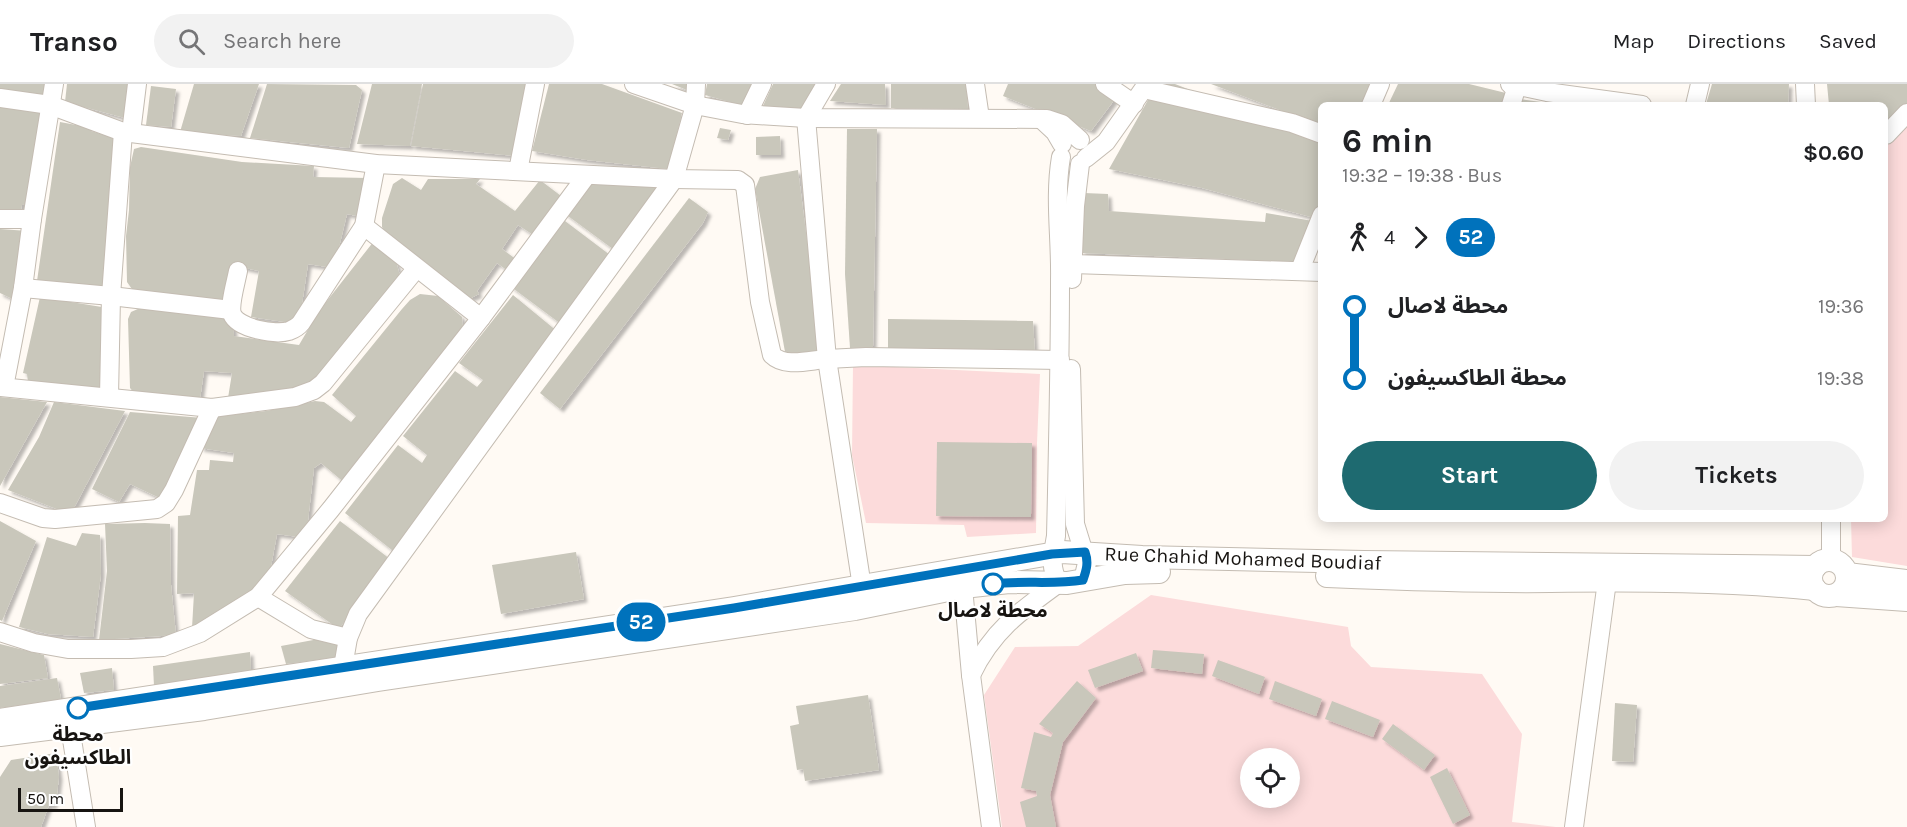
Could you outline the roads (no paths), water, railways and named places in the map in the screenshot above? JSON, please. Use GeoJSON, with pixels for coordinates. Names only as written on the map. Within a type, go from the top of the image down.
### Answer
{"type":"FeatureCollection","features":[{"type":"Feature","properties":{"kind":"main road","name":"Rue Chahid Mohamed Boudiaf"},"geometry":{"type":"LineString","coordinates":[[1,733],[343,667],[862,587],[1052,554],[1085,552],[1142,557],[1831,567],[1907,581]]}},
{"type":"Feature","properties":{"kind":"main road"},"geometry":{"type":"LineString","coordinates":[[1831,567],[1846,582],[1843,590],[1826,592],[1811,582],[1811,574],[1831,567]]}},
{"type":"Feature","properties":{"kind":"main road","name":"Rue Chahid Mohamed Boudiaf"},"geometry":{"type":"LineString","coordinates":[[1,733],[70,727],[204,709],[378,680],[855,609],[963,587],[1009,582],[1059,583],[1136,572],[1768,585],[1907,600]]}},
{"type":"Feature","properties":{"kind":"street"},"geometry":{"type":"LineString","coordinates":[[54,84],[23,288],[2,387],[212,408],[295,397],[314,390],[323,383],[417,269]]}},
{"type":"Feature","properties":{"kind":"street"},"geometry":{"type":"LineString","coordinates":[[110,397],[111,296],[127,133],[138,84]]}},
{"type":"Feature","properties":{"kind":"street"},"geometry":{"type":"LineString","coordinates":[[518,171],[535,84]]}},
{"type":"Feature","properties":{"kind":"street"},"geometry":{"type":"LineString","coordinates":[[634,84],[694,105],[747,115],[806,118],[1039,118],[1062,124],[1075,151],[1071,360],[1075,524],[1087,563],[1083,580]]}},
{"type":"Feature","properties":{"kind":"street"},"geometry":{"type":"LineString","coordinates":[[343,667],[348,638],[358,614],[674,179],[694,105],[696,84]]}},
{"type":"Feature","properties":{"kind":"street"},"geometry":{"type":"LineString","coordinates":[[747,115],[762,84]]}},
{"type":"Feature","properties":{"kind":"street"},"geometry":{"type":"LineString","coordinates":[[826,84],[806,118],[827,359],[862,587]]}},
{"type":"Feature","properties":{"kind":"street"},"geometry":{"type":"LineString","coordinates":[[975,84],[980,118]]}},
{"type":"Feature","properties":{"kind":"street"},"geometry":{"type":"LineString","coordinates":[[1105,84],[1292,123],[1318,133]]}},
{"type":"Feature","properties":{"kind":"street"},"geometry":{"type":"LineString","coordinates":[[1372,102],[1380,84]]}},
{"type":"Feature","properties":{"kind":"street"},"geometry":{"type":"LineString","coordinates":[[1696,102],[1700,84]]}},
{"type":"Feature","properties":{"kind":"street"},"geometry":{"type":"LineString","coordinates":[[1805,84],[1806,102]]}},
{"type":"Feature","properties":{"kind":"street"},"geometry":{"type":"LineString","coordinates":[[1511,102],[1513,85],[1620,102]]}},
{"type":"Feature","properties":{"kind":"street"},"geometry":{"type":"LineString","coordinates":[[1075,151],[1103,146],[1141,92]]}},
{"type":"Feature","properties":{"kind":"street"},"geometry":{"type":"LineString","coordinates":[[0,98],[50,105],[127,133],[376,164],[674,179],[734,179],[744,184],[760,302],[772,356],[777,360],[786,362],[866,357],[1060,360]]}},
{"type":"Feature","properties":{"kind":"street"},"geometry":{"type":"LineString","coordinates":[[1888,133],[1907,113]]}},
{"type":"Feature","properties":{"kind":"street"},"geometry":{"type":"LineString","coordinates":[[970,675],[987,646],[1002,627],[1021,610],[1059,583],[1052,567],[1056,536],[1060,360],[1057,188],[1075,151]]}},
{"type":"Feature","properties":{"kind":"street"},"geometry":{"type":"LineString","coordinates":[[238,271],[231,310],[236,320],[250,327],[282,332],[296,328],[364,226],[376,164]]}},
{"type":"Feature","properties":{"kind":"street"},"geometry":{"type":"LineString","coordinates":[[0,632],[34,643],[68,649],[131,650],[163,647],[200,633],[258,597],[332,509],[481,318],[586,175]]}},
{"type":"Feature","properties":{"kind":"street"},"geometry":{"type":"LineString","coordinates":[[0,219],[32,219]]}},
{"type":"Feature","properties":{"kind":"street"},"geometry":{"type":"LineString","coordinates":[[1300,270],[1318,225]]}},
{"type":"Feature","properties":{"kind":"street"},"geometry":{"type":"LineString","coordinates":[[364,226],[481,318]]}},
{"type":"Feature","properties":{"kind":"street"},"geometry":{"type":"LineString","coordinates":[[1072,264],[1318,272]]}},
{"type":"Feature","properties":{"kind":"street"},"geometry":{"type":"LineString","coordinates":[[23,288],[231,310]]}},
{"type":"Feature","properties":{"kind":"street"},"geometry":{"type":"LineString","coordinates":[[0,503],[43,518],[55,519],[157,509],[166,503],[174,490],[212,408]]}},
{"type":"Feature","properties":{"kind":"street"},"geometry":{"type":"LineString","coordinates":[[1831,522],[1831,567]]}},
{"type":"Feature","properties":{"kind":"street"},"geometry":{"type":"LineString","coordinates":[[1574,827],[1607,581]]}},
{"type":"Feature","properties":{"kind":"street"},"geometry":{"type":"LineString","coordinates":[[963,587],[970,675],[992,827]]}},
{"type":"Feature","properties":{"kind":"street"},"geometry":{"type":"LineString","coordinates":[[258,597],[311,629],[348,638]]}},
{"type":"Feature","properties":{"kind":"street"},"geometry":{"type":"LineString","coordinates":[[70,727],[86,827]]}},
{"type":"Feature","properties":{"kind":"place","name":"محطة لاصال"},"geometry":{"type":"Point","coordinates":[993,584]}},
{"type":"Feature","properties":{"kind":"place","name":"محطة الطاكسيفون"},"geometry":{"type":"Point","coordinates":[78,708]}}]}
